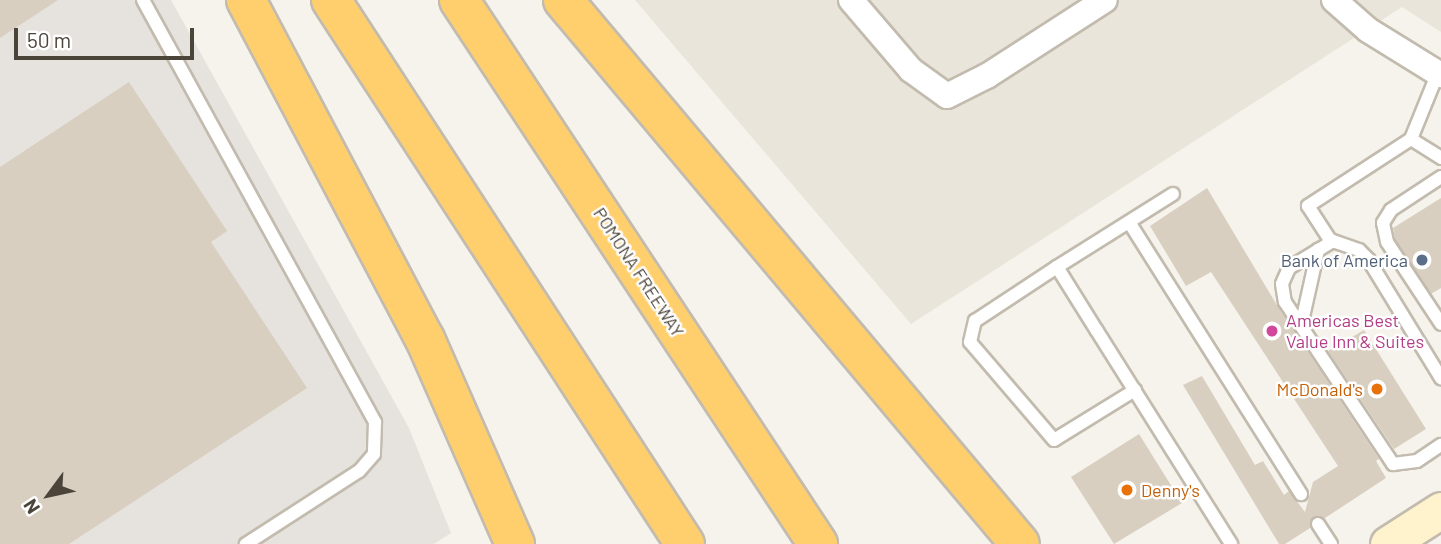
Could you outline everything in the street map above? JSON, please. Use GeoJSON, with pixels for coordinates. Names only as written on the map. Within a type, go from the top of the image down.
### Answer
{"type":"FeatureCollection","features":[{"type":"Feature","properties":{"kind":"highway"},"geometry":{"type":"LineString","coordinates":[[246,0],[425,339],[515,544]]}},
{"type":"Feature","properties":{"kind":"highway"},"geometry":{"type":"LineString","coordinates":[[331,0],[685,544]]}},
{"type":"Feature","properties":{"kind":"highway","name":"POMONA FREEWAY"},"geometry":{"type":"LineString","coordinates":[[460,0],[818,544]]}},
{"type":"Feature","properties":{"kind":"highway"},"geometry":{"type":"LineString","coordinates":[[563,0],[1020,544]]}},
{"type":"Feature","properties":{"kind":"main road"},"geometry":{"type":"LineString","coordinates":[[1388,544],[1441,510]]}},
{"type":"Feature","properties":{"kind":"street"},"geometry":{"type":"LineString","coordinates":[[851,0],[911,70],[947,96],[987,76],[1105,0]]}},
{"type":"Feature","properties":{"kind":"street"},"geometry":{"type":"LineString","coordinates":[[1334,0],[1368,30],[1440,72]]}},
{"type":"Feature","properties":{"kind":"lane"},"geometry":{"type":"LineString","coordinates":[[143,0],[375,422],[373,453],[359,471],[246,544]]}},
{"type":"Feature","properties":{"kind":"lane"},"geometry":{"type":"LineString","coordinates":[[1440,72],[1410,139],[1308,206],[1333,241],[1359,250],[1368,260],[1436,357],[1441,378]]}},
{"type":"Feature","properties":{"kind":"lane"},"geometry":{"type":"LineString","coordinates":[[1410,139],[1441,158]]}},
{"type":"Feature","properties":{"kind":"lane"},"geometry":{"type":"LineString","coordinates":[[1441,177],[1391,210],[1383,223],[1387,242],[1441,324]]}},
{"type":"Feature","properties":{"kind":"lane"},"geometry":{"type":"LineString","coordinates":[[1135,390],[1054,440],[970,342],[975,321],[1173,194]]}},
{"type":"Feature","properties":{"kind":"lane"},"geometry":{"type":"LineString","coordinates":[[1129,222],[1301,494]]}},
{"type":"Feature","properties":{"kind":"lane"},"geometry":{"type":"LineString","coordinates":[[1333,241],[1289,268],[1282,284],[1285,302],[1393,464],[1417,461],[1441,445]]}},
{"type":"Feature","properties":{"kind":"lane"},"geometry":{"type":"LineString","coordinates":[[1301,326],[1318,250]]}},
{"type":"Feature","properties":{"kind":"lane"},"geometry":{"type":"LineString","coordinates":[[1057,267],[1231,544]]}},
{"type":"Feature","properties":{"kind":"lane"},"geometry":{"type":"LineString","coordinates":[[1318,524],[1331,544]]}},
{"type":"Feature","properties":{"kind":"shaded area"},"geometry":{"type":"Polygon","coordinates":[[[0,0],[171,0],[409,428],[451,533],[434,544],[0,544],[0,0]]]}},
{"type":"Feature","properties":{"kind":"shaded area"},"geometry":{"type":"Polygon","coordinates":[[[635,0],[1441,0],[1441,32],[1402,7],[911,324],[635,0]]]}},
{"type":"Feature","properties":{"kind":"building"},"geometry":{"type":"Polygon","coordinates":[[[0,0],[58,0],[0,38],[0,0]]]}},
{"type":"Feature","properties":{"kind":"building"},"geometry":{"type":"Polygon","coordinates":[[[129,82],[227,231],[211,242],[307,388],[69,544],[0,544],[0,167],[129,82]]]}},
{"type":"Feature","properties":{"kind":"building","name":"Americas Best Value Inn & Suites"},"geometry":{"type":"Polygon","coordinates":[[[1207,188],[1278,307],[1379,459],[1376,461],[1386,478],[1325,518],[1313,517],[1310,528],[1285,544],[1279,544],[1183,385],[1202,376],[1255,465],[1263,461],[1284,495],[1289,491],[1305,512],[1313,482],[1338,466],[1211,272],[1186,286],[1150,226],[1207,188]]]}},
{"type":"Feature","properties":{"kind":"building","name":"Bank of America"},"geometry":{"type":"Polygon","coordinates":[[[1441,198],[1441,288],[1431,294],[1395,239],[1393,228],[1441,198]]]}},
{"type":"Feature","properties":{"kind":"building","name":"McDonald's"},"geometry":{"type":"Polygon","coordinates":[[[1364,330],[1426,429],[1394,449],[1328,351],[1364,330]]]}},
{"type":"Feature","properties":{"kind":"building","name":"Denny's"},"geometry":{"type":"Polygon","coordinates":[[[1139,434],[1182,503],[1114,544],[1071,477],[1139,434]]]}},
{"type":"Feature","properties":{"kind":"place","name":"Bank of America"},"geometry":{"type":"Point","coordinates":[1422,260]}},
{"type":"Feature","properties":{"kind":"place","name":"Americas Best Value Inn & Suites"},"geometry":{"type":"Point","coordinates":[1272,331]}},
{"type":"Feature","properties":{"kind":"place","name":"McDonald's"},"geometry":{"type":"Point","coordinates":[1377,389]}},
{"type":"Feature","properties":{"kind":"place","name":"Denny's"},"geometry":{"type":"Point","coordinates":[1127,490]}}]}
